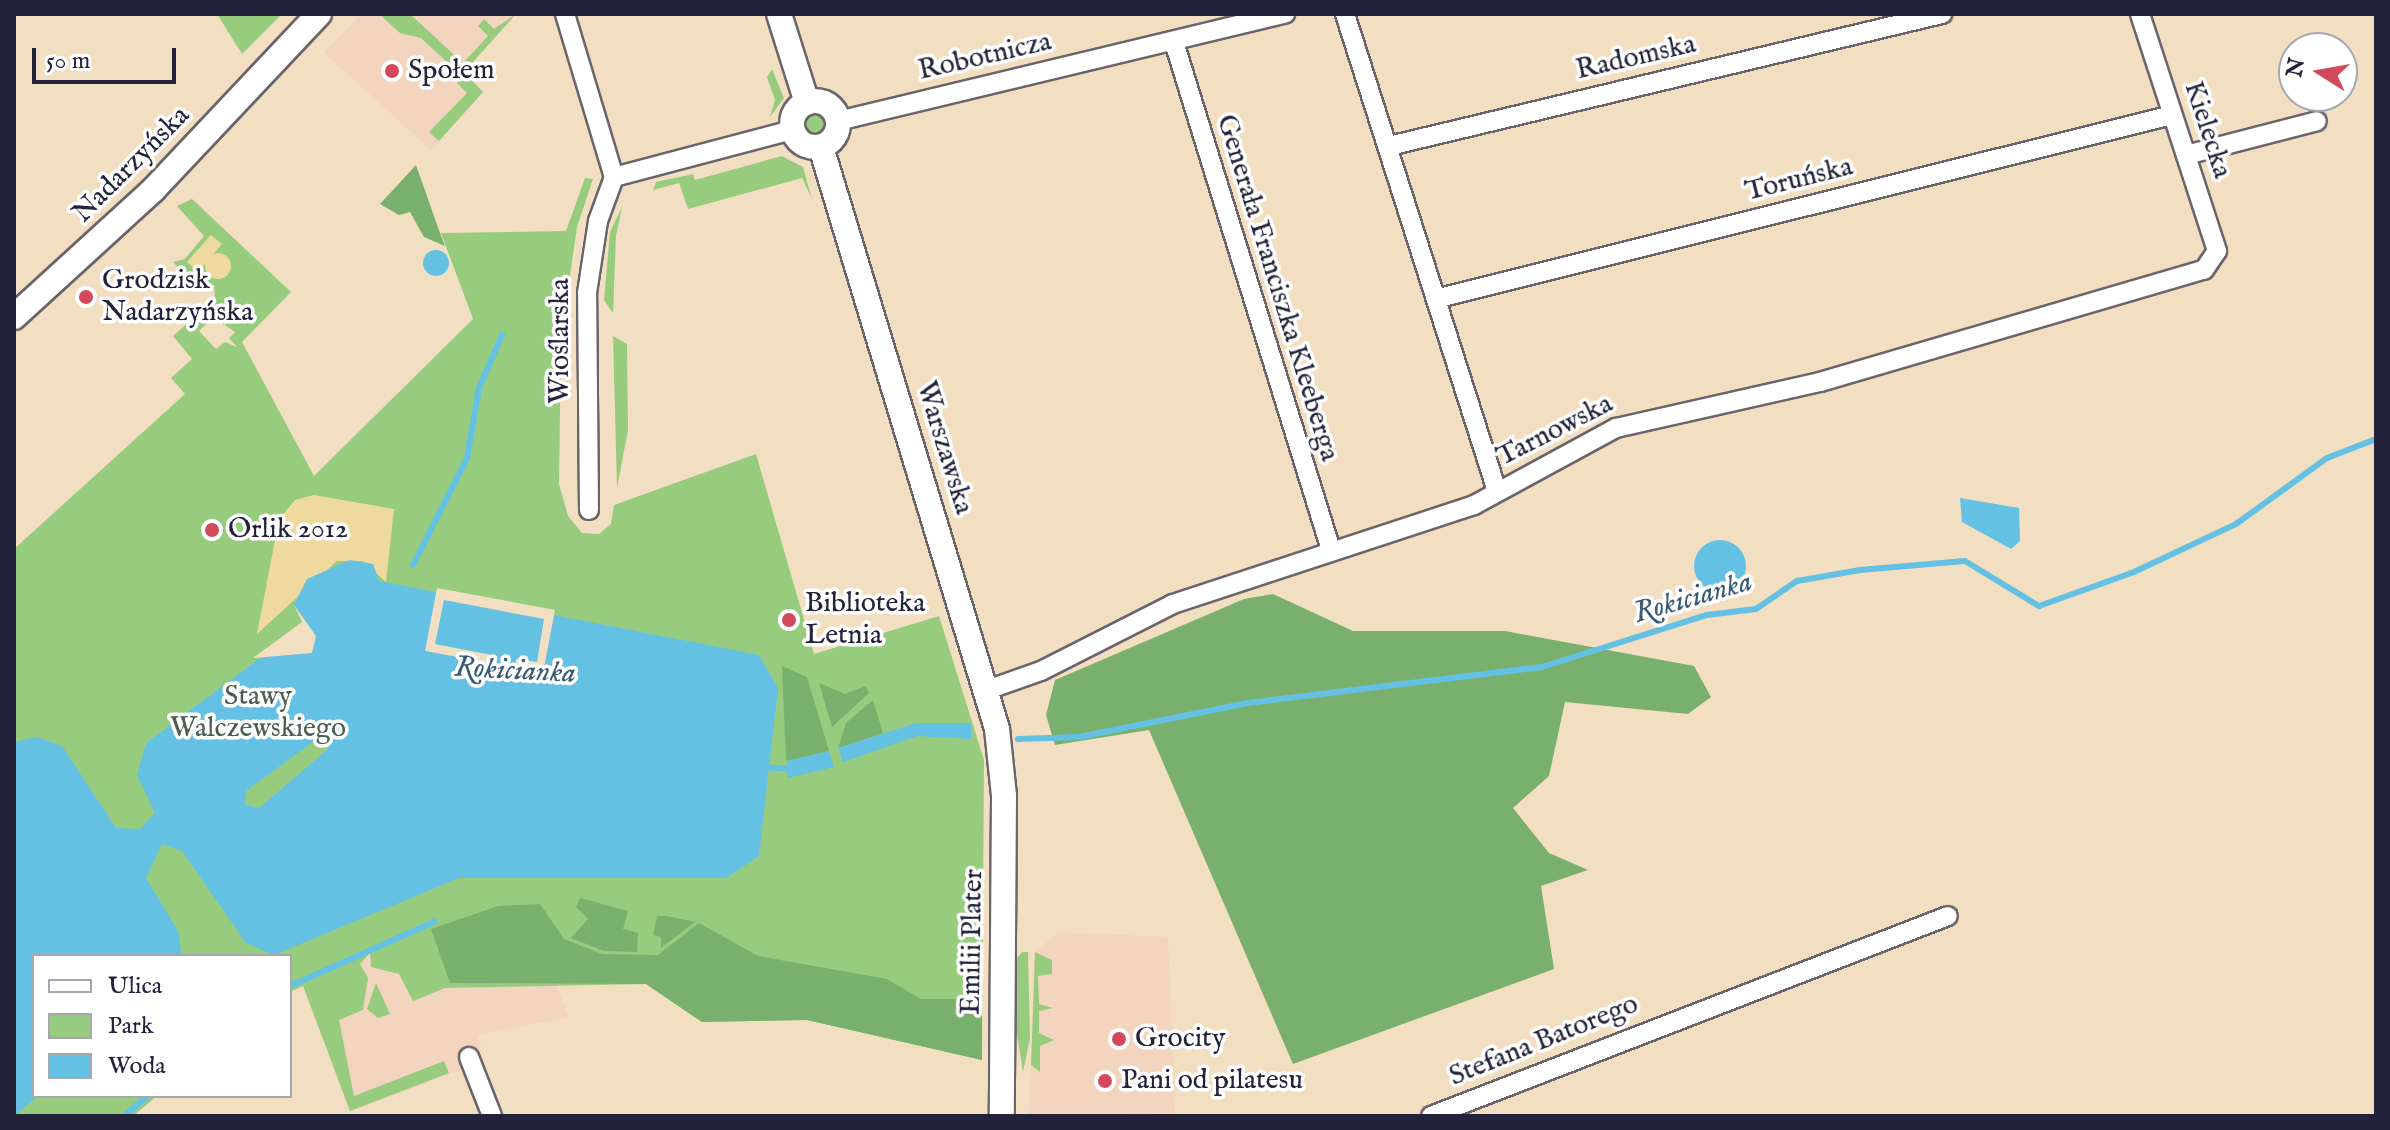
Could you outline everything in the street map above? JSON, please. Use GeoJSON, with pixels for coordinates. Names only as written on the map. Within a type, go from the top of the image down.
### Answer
{"type":"FeatureCollection","features":[{"type":"Feature","properties":{"kind":"street","name":"Nadarzyńska"},"geometry":{"type":"LineString","coordinates":[[14,317],[153,190],[319,14]]}},
{"type":"Feature","properties":{"kind":"street"},"geometry":{"type":"LineString","coordinates":[[565,14],[614,177],[792,130]]}},
{"type":"Feature","properties":{"kind":"street"},"geometry":{"type":"LineString","coordinates":[[779,14],[807,103]]}},
{"type":"Feature","properties":{"kind":"street","name":"Robotnicza"},"geometry":{"type":"LineString","coordinates":[[838,121],[1285,14]]}},
{"type":"Feature","properties":{"kind":"street"},"geometry":{"type":"LineString","coordinates":[[1345,14],[1439,298],[1497,491]]}},
{"type":"Feature","properties":{"kind":"street","name":"Radomska"},"geometry":{"type":"LineString","coordinates":[[1389,146],[1942,14]]}},
{"type":"Feature","properties":{"kind":"street","name":"Kielecka"},"geometry":{"type":"LineString","coordinates":[[2140,14],[2217,251],[2213,263]]}},
{"type":"Feature","properties":{"kind":"street","name":"Generała Franciszka Kleeberga"},"geometry":{"type":"LineString","coordinates":[[1174,42],[1331,550]]}},
{"type":"Feature","properties":{"kind":"street"},"geometry":{"type":"LineString","coordinates":[[807,103],[825,104],[838,121],[833,139],[821,147],[800,142],[792,130],[793,117],[807,103]]}},
{"type":"Feature","properties":{"kind":"street","name":"Toruńska"},"geometry":{"type":"LineString","coordinates":[[1439,298],[2172,115]]}},
{"type":"Feature","properties":{"kind":"street"},"geometry":{"type":"LineString","coordinates":[[2186,155],[2317,121]]}},
{"type":"Feature","properties":{"kind":"street","name":"Warszawska"},"geometry":{"type":"LineString","coordinates":[[821,147],[987,690],[1003,769]]}},
{"type":"Feature","properties":{"kind":"street","name":"Wioślarska"},"geometry":{"type":"LineString","coordinates":[[589,510],[588,279],[614,177]]}},
{"type":"Feature","properties":{"kind":"street","name":"Tarnowska"},"geometry":{"type":"LineString","coordinates":[[987,690],[1041,671],[1173,604],[1468,507],[1636,421],[1820,382],[2213,263]]}},
{"type":"Feature","properties":{"kind":"street","name":"Emilii Plater"},"geometry":{"type":"LineString","coordinates":[[1002,1116],[1003,769]]}},
{"type":"Feature","properties":{"kind":"street","name":"Stefana Batorego"},"geometry":{"type":"LineString","coordinates":[[1431,1116],[1678,1017],[1948,916]]}},
{"type":"Feature","properties":{"kind":"street"},"geometry":{"type":"LineString","coordinates":[[469,1057],[492,1116]]}},
{"type":"Feature","properties":{"kind":"shaded area"},"geometry":{"type":"Polygon","coordinates":[[[361,14],[516,14],[464,72],[483,92],[431,150],[324,53],[361,14]]]}},
{"type":"Feature","properties":{"kind":"shaded area"},"geometry":{"type":"Polygon","coordinates":[[[431,929],[556,984],[569,1017],[476,1035],[482,1047],[458,1055],[463,1069],[350,1112],[303,985],[431,929]]]}},
{"type":"Feature","properties":{"kind":"shaded area"},"geometry":{"type":"Polygon","coordinates":[[[1059,932],[1168,937],[1175,1113],[1029,1116],[1035,952],[1059,932]]]}},
{"type":"Feature","properties":{"kind":"green space"},"geometry":{"type":"Polygon","coordinates":[[[217,14],[282,14],[242,54],[217,14]]]}},
{"type":"Feature","properties":{"kind":"green space"},"geometry":{"type":"Polygon","coordinates":[[[379,14],[410,14],[463,63],[488,36],[478,26],[484,19],[494,29],[516,14],[464,72],[483,92],[439,141],[429,132],[467,93],[457,83],[462,76],[421,38],[400,33],[379,14]]]}},
{"type":"Feature","properties":{"kind":"green space"},"geometry":{"type":"Polygon","coordinates":[[[772,69],[784,98],[770,117],[775,100],[767,77],[772,69]]]}},
{"type":"Feature","properties":{"kind":"green space"},"geometry":{"type":"Polygon","coordinates":[[[815,110],[825,114],[829,124],[825,134],[815,138],[805,134],[801,124],[805,114],[815,110]]]}},
{"type":"Feature","properties":{"kind":"green space"},"geometry":{"type":"Polygon","coordinates":[[[782,156],[803,167],[812,199],[802,178],[688,209],[679,183],[653,190],[656,182],[693,174],[695,180],[782,156]]]}},
{"type":"Feature","properties":{"kind":"green space"},"geometry":{"type":"Polygon","coordinates":[[[416,165],[445,246],[424,237],[410,212],[399,215],[380,204],[416,165]]]}},
{"type":"Feature","properties":{"kind":"green space","name":"Stawy Walczewskiego"},"geometry":{"type":"Polygon","coordinates":[[[585,178],[593,179],[577,227],[561,338],[559,484],[568,516],[582,533],[599,534],[611,524],[614,505],[756,454],[814,654],[939,616],[984,760],[982,1060],[807,1020],[702,1022],[646,984],[445,988],[413,1001],[399,974],[371,967],[370,953],[360,964],[368,978],[363,1010],[339,1020],[354,1096],[444,1061],[449,1073],[350,1111],[303,986],[292,991],[292,954],[32,954],[32,1098],[155,1098],[133,1116],[14,1116],[14,549],[185,394],[171,378],[192,359],[173,336],[199,313],[208,322],[199,331],[216,349],[225,342],[237,347],[229,338],[235,332],[203,310],[215,299],[214,286],[208,282],[200,290],[173,262],[185,259],[204,236],[177,206],[192,199],[291,292],[242,342],[314,476],[473,319],[441,233],[566,231],[585,178]]]}},
{"type":"Feature","properties":{"kind":"green space"},"geometry":{"type":"Polygon","coordinates":[[[622,207],[616,236],[613,313],[604,300],[610,232],[622,207]]]}},
{"type":"Feature","properties":{"kind":"green space"},"geometry":{"type":"Polygon","coordinates":[[[613,336],[627,344],[628,430],[617,488],[613,336]]]}},
{"type":"Feature","properties":{"kind":"green space"},"geometry":{"type":"Polygon","coordinates":[[[1273,594],[1353,631],[1505,631],[1694,666],[1711,697],[1688,714],[1565,702],[1549,776],[1513,808],[1549,853],[1588,870],[1541,886],[1554,969],[1293,1064],[1149,730],[1055,745],[1046,715],[1055,680],[1244,599],[1273,594]]]}},
{"type":"Feature","properties":{"kind":"green space"},"geometry":{"type":"Polygon","coordinates":[[[782,666],[807,677],[829,751],[786,761],[782,666]]]}},
{"type":"Feature","properties":{"kind":"green space"},"geometry":{"type":"Polygon","coordinates":[[[819,683],[845,694],[866,686],[869,693],[832,727],[819,683]]]}},
{"type":"Feature","properties":{"kind":"green space"},"geometry":{"type":"Polygon","coordinates":[[[873,700],[883,733],[838,748],[846,723],[873,700]]]}},
{"type":"Feature","properties":{"kind":"green space"},"geometry":{"type":"Polygon","coordinates":[[[580,898],[628,911],[623,929],[638,933],[637,952],[604,951],[571,938],[588,919],[576,907],[580,898]]]}},
{"type":"Feature","properties":{"kind":"green space"},"geometry":{"type":"Polygon","coordinates":[[[540,904],[564,939],[602,954],[658,955],[699,923],[758,956],[887,979],[921,999],[982,999],[982,1060],[807,1020],[702,1022],[646,984],[450,983],[431,929],[498,906],[540,904]]]}},
{"type":"Feature","properties":{"kind":"green space"},"geometry":{"type":"Polygon","coordinates":[[[657,916],[695,922],[661,948],[661,937],[653,935],[657,916]]]}},
{"type":"Feature","properties":{"kind":"green space"},"geometry":{"type":"Polygon","coordinates":[[[1022,952],[1028,952],[1030,1038],[1023,1072],[1013,1010],[1013,963],[1022,952]]]}},
{"type":"Feature","properties":{"kind":"green space"},"geometry":{"type":"Polygon","coordinates":[[[1035,952],[1052,960],[1052,974],[1038,976],[1039,1004],[1053,1008],[1039,1011],[1039,1033],[1054,1040],[1040,1046],[1040,1072],[1031,1065],[1035,952]]]}},
{"type":"Feature","properties":{"kind":"green space"},"geometry":{"type":"Polygon","coordinates":[[[376,983],[390,1014],[378,1018],[367,1009],[376,983]]]}},
{"type":"Feature","properties":{"kind":"sand"},"geometry":{"type":"Polygon","coordinates":[[[211,235],[222,244],[198,272],[187,262],[211,235]]]}},
{"type":"Feature","properties":{"kind":"sand"},"geometry":{"type":"Polygon","coordinates":[[[218,253],[227,257],[231,266],[227,275],[218,279],[209,275],[205,266],[209,257],[218,253]]]}},
{"type":"Feature","properties":{"kind":"sand"},"geometry":{"type":"Polygon","coordinates":[[[314,495],[394,509],[386,582],[363,561],[337,561],[257,634],[279,519],[295,500],[314,495]]]}},
{"type":"Feature","properties":{"kind":"water"},"geometry":{"type":"Polygon","coordinates":[[[436,250],[445,254],[449,263],[445,272],[436,276],[427,272],[423,263],[427,254],[436,250]]]}},
{"type":"Feature","properties":{"kind":"water"},"geometry":{"type":"Polygon","coordinates":[[[1960,498],[2019,508],[2020,541],[2011,549],[1962,522],[1960,498]]]}},
{"type":"Feature","properties":{"kind":"water"},"geometry":{"type":"Polygon","coordinates":[[[1720,540],[1739,547],[1746,566],[1739,585],[1720,592],[1701,585],[1694,566],[1701,547],[1720,540]]]}},
{"type":"Feature","properties":{"kind":"water","name":"Stawy Walczewskiego"},"geometry":{"type":"Polygon","coordinates":[[[350,560],[373,564],[379,581],[759,655],[778,688],[759,856],[726,878],[459,878],[272,954],[246,943],[182,851],[162,844],[146,878],[178,931],[182,954],[32,954],[32,1098],[36,1098],[14,1116],[14,742],[37,737],[62,746],[116,828],[140,829],[155,813],[137,775],[146,743],[307,623],[294,605],[307,579],[350,560]],[[326,740],[314,741],[246,791],[245,805],[259,808],[328,749],[326,740]]]}},
{"type":"Feature","properties":{"kind":"water"},"geometry":{"type":"Polygon","coordinates":[[[916,723],[971,723],[971,739],[917,736],[843,762],[838,748],[916,723]]]}},
{"type":"Feature","properties":{"kind":"water"},"geometry":{"type":"Polygon","coordinates":[[[829,751],[834,767],[787,778],[787,761],[829,751]]]}},
{"type":"Feature","properties":{"kind":"pier"},"geometry":{"type":"Polygon","coordinates":[[[437,588],[555,610],[543,673],[515,668],[516,659],[537,662],[544,619],[444,600],[435,644],[497,656],[496,664],[425,651],[437,588]]]}},
{"type":"Feature","properties":{"kind":"pier"},"geometry":{"type":"Polygon","coordinates":[[[294,605],[316,636],[312,653],[253,658],[302,622],[294,605]]]}},
{"type":"Feature","properties":{"kind":"waterway"},"geometry":{"type":"LineString","coordinates":[[413,565],[467,458],[479,388],[502,335]]}},
{"type":"Feature","properties":{"kind":"waterway","name":"Rokicianka"},"geometry":{"type":"LineString","coordinates":[[1018,739],[1079,737],[1248,703],[1542,667],[1707,615],[1756,609],[1797,581],[1860,570],[1965,561],[2039,606],[2134,572],[2236,524],[2327,458],[2376,439]]}},
{"type":"Feature","properties":{"kind":"waterway","name":"Rokicianka"},"geometry":{"type":"LineString","coordinates":[[764,767],[792,769]]}},
{"type":"Feature","properties":{"kind":"waterway"},"geometry":{"type":"LineString","coordinates":[[292,985],[434,922]]}},
{"type":"Feature","properties":{"kind":"waterway"},"geometry":{"type":"LineString","coordinates":[[124,1116],[146,1098]]}},
{"type":"Feature","properties":{"kind":"place","name":"Społem"},"geometry":{"type":"Point","coordinates":[392,71]}},
{"type":"Feature","properties":{"kind":"place","name":"Grodzisk Nadarzyńska"},"geometry":{"type":"Point","coordinates":[86,297]}},
{"type":"Feature","properties":{"kind":"place","name":"Orlik 2012"},"geometry":{"type":"Point","coordinates":[212,530]}},
{"type":"Feature","properties":{"kind":"place","name":"Biblioteka Letnia"},"geometry":{"type":"Point","coordinates":[789,620]}},
{"type":"Feature","properties":{"kind":"place","name":"Grocity"},"geometry":{"type":"Point","coordinates":[1119,1039]}},
{"type":"Feature","properties":{"kind":"place","name":"Pani od pilatesu"},"geometry":{"type":"Point","coordinates":[1105,1081]}}]}
